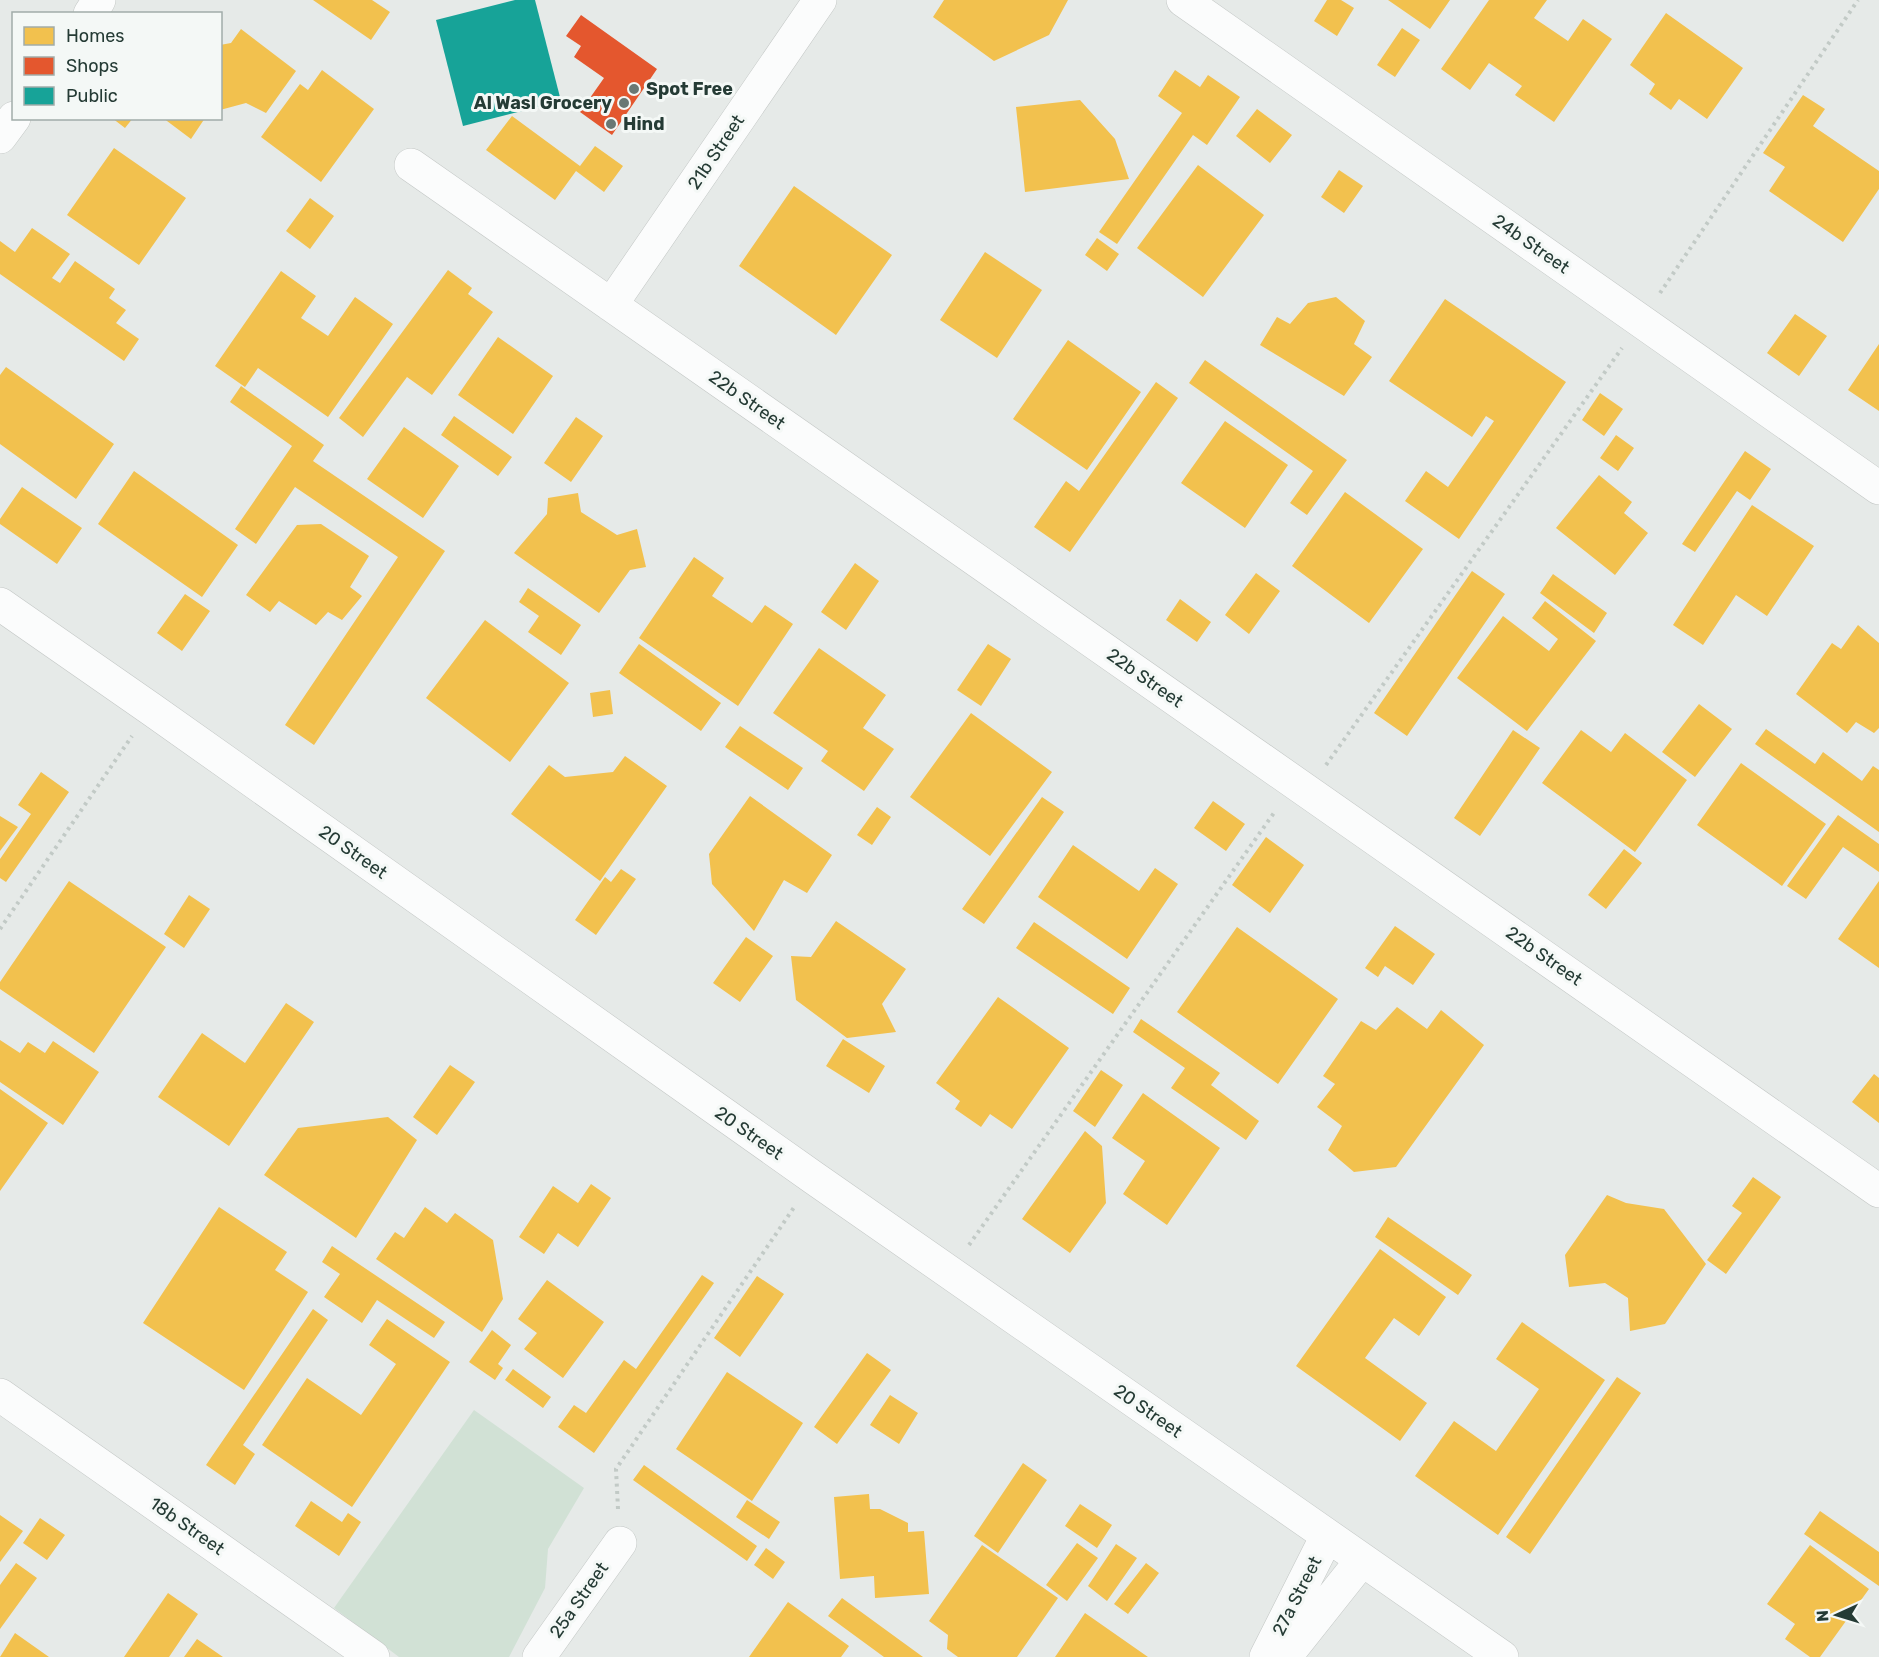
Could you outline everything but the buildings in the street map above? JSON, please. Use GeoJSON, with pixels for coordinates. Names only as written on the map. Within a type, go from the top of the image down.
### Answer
{"type":"FeatureCollection","features":[{"type":"Feature","properties":{"kind":"street","name":"21b Street"},"geometry":{"type":"LineString","coordinates":[[611,305],[820,0]]}},
{"type":"Feature","properties":{"kind":"street","name":"24b Street"},"geometry":{"type":"LineString","coordinates":[[1183,0],[1879,488]]}},
{"type":"Feature","properties":{"kind":"street"},"geometry":{"type":"LineString","coordinates":[[0,137],[13,120]]}},
{"type":"Feature","properties":{"kind":"street","name":"22b Street"},"geometry":{"type":"LineString","coordinates":[[411,165],[1879,1191]]}},
{"type":"Feature","properties":{"kind":"street","name":"20 Street"},"geometry":{"type":"LineString","coordinates":[[0,604],[814,1178],[1502,1657]]}},
{"type":"Feature","properties":{"kind":"street","name":"18b Street"},"geometry":{"type":"LineString","coordinates":[[0,1395],[373,1657]]}},
{"type":"Feature","properties":{"kind":"street","name":"27a Street"},"geometry":{"type":"LineString","coordinates":[[1266,1657],[1327,1536]]}},
{"type":"Feature","properties":{"kind":"street","name":"25a Street"},"geometry":{"type":"LineString","coordinates":[[539,1657],[620,1543]]}},
{"type":"Feature","properties":{"kind":"street","name":"27a Street"},"geometry":{"type":"LineString","coordinates":[[1285,1657],[1362,1560]]}},
{"type":"Feature","properties":{"kind":"path"},"geometry":{"type":"LineString","coordinates":[[949,1272],[1641,321],[1858,0]]}},
{"type":"Feature","properties":{"kind":"path"},"geometry":{"type":"LineString","coordinates":[[0,929],[151,709]]}},
{"type":"Feature","properties":{"kind":"path"},"geometry":{"type":"LineString","coordinates":[[620,1543],[616,1469],[814,1178]]}},
{"type":"Feature","properties":{"kind":"green space"},"geometry":{"type":"Polygon","coordinates":[[[474,1410],[584,1488],[548,1549],[545,1588],[509,1657],[399,1657],[334,1608],[474,1410]]]}},
{"type":"Feature","properties":{"kind":"place","name":"Spot Free"},"geometry":{"type":"Point","coordinates":[634,89]}},
{"type":"Feature","properties":{"kind":"place","name":"Al Wasl Grocery"},"geometry":{"type":"Point","coordinates":[624,103]}},
{"type":"Feature","properties":{"kind":"place","name":"Hind"},"geometry":{"type":"Point","coordinates":[611,124]}}]}
